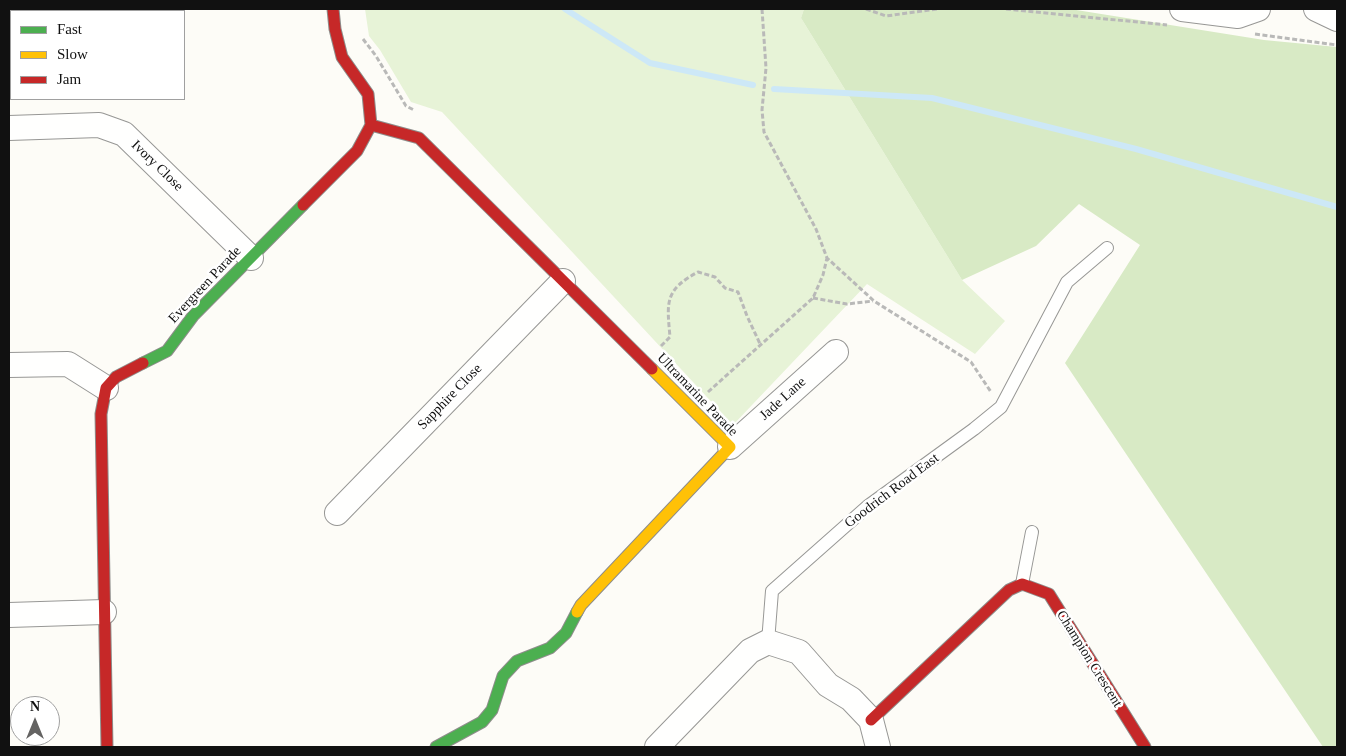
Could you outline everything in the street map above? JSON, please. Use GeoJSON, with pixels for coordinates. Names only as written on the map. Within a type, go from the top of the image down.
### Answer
{"type":"FeatureCollection","features":[{"type":"Feature","properties":{"kind":"street"},"geometry":{"type":"LineString","coordinates":[[333,9],[335,29],[342,57],[368,94],[371,125]]}},
{"type":"Feature","properties":{"kind":"street"},"geometry":{"type":"LineString","coordinates":[[1182,9],[1238,16],[1258,9]]}},
{"type":"Feature","properties":{"kind":"street"},"geometry":{"type":"LineString","coordinates":[[1316,9],[1337,19]]}},
{"type":"Feature","properties":{"kind":"street","name":"Ivory Close"},"geometry":{"type":"LineString","coordinates":[[9,128],[99,125],[124,134],[251,258]]}},
{"type":"Feature","properties":{"kind":"street","name":"Evergreen Parade"},"geometry":{"type":"LineString","coordinates":[[106,388],[116,377],[167,352],[193,316],[357,151],[371,125]]}},
{"type":"Feature","properties":{"kind":"street","name":"Ultramarine Parade"},"geometry":{"type":"LineString","coordinates":[[371,125],[419,138],[730,447],[581,605],[566,633],[550,648],[517,661],[503,676],[492,710],[482,722],[436,747]]}},
{"type":"Feature","properties":{"kind":"street","name":"Sapphire Close"},"geometry":{"type":"LineString","coordinates":[[337,513],[563,281]]}},
{"type":"Feature","properties":{"kind":"street","name":"Jade Lane"},"geometry":{"type":"LineString","coordinates":[[730,447],[836,352]]}},
{"type":"Feature","properties":{"kind":"street"},"geometry":{"type":"LineString","coordinates":[[9,366],[68,364],[106,388],[101,414],[107,747]]}},
{"type":"Feature","properties":{"kind":"street"},"geometry":{"type":"LineString","coordinates":[[871,720],[1009,590],[1022,584]]}},
{"type":"Feature","properties":{"kind":"street","name":"Champion Crescent"},"geometry":{"type":"LineString","coordinates":[[1022,584],[1049,594],[1145,747]]}},
{"type":"Feature","properties":{"kind":"street"},"geometry":{"type":"LineString","coordinates":[[9,615],[104,612]]}},
{"type":"Feature","properties":{"kind":"street"},"geometry":{"type":"LineString","coordinates":[[657,747],[750,651],[768,642],[799,652],[828,684],[851,699],[871,720],[878,747]]}},
{"type":"Feature","properties":{"kind":"lane","name":"Goodrich Road East"},"geometry":{"type":"LineString","coordinates":[[768,642],[772,591],[868,506],[974,429],[1001,407],[1067,282],[1107,248]]}},
{"type":"Feature","properties":{"kind":"lane"},"geometry":{"type":"LineString","coordinates":[[1022,584],[1032,532]]}},
{"type":"Feature","properties":{"kind":"path"},"geometry":{"type":"LineString","coordinates":[[762,9],[766,68],[762,110],[764,132],[816,229],[827,258],[874,300],[971,362],[1001,407]]}},
{"type":"Feature","properties":{"kind":"path"},"geometry":{"type":"LineString","coordinates":[[866,9],[886,16],[937,9]]}},
{"type":"Feature","properties":{"kind":"path"},"geometry":{"type":"LineString","coordinates":[[704,422],[714,410],[704,397],[813,298],[823,275],[827,258]]}},
{"type":"Feature","properties":{"kind":"path"},"geometry":{"type":"LineString","coordinates":[[660,347],[670,337],[667,306],[671,294],[684,279],[698,272],[715,277],[725,288],[738,292],[761,346]]}},
{"type":"Feature","properties":{"kind":"path"},"geometry":{"type":"LineString","coordinates":[[813,298],[847,304],[874,300]]}},
{"type":"Feature","properties":{"kind":"green space"},"geometry":{"type":"Polygon","coordinates":[[[365,9],[804,9],[801,18],[962,280],[1005,321],[975,354],[867,284],[733,425],[442,112],[411,102],[380,50],[369,36],[365,9]]]}},
{"type":"Feature","properties":{"kind":"green space"},"geometry":{"type":"Polygon","coordinates":[[[804,9],[1070,9],[1264,40],[1337,47],[1337,747],[1323,747],[1065,363],[1140,245],[1079,204],[1036,246],[962,280],[801,18],[804,9]]]}},
{"type":"Feature","properties":{"kind":"waterway"},"geometry":{"type":"LineString","coordinates":[[565,9],[650,63],[753,85]]}},
{"type":"Feature","properties":{"kind":"waterway"},"geometry":{"type":"LineString","coordinates":[[774,89],[932,98],[1136,149],[1337,207]]}},
{"type":"Feature","properties":{"kind":"traffic: fast"},"geometry":{"type":"LineString","coordinates":[[143,363],[167,351],[193,316],[303,205]]}},
{"type":"Feature","properties":{"kind":"traffic: fast"},"geometry":{"type":"LineString","coordinates":[[436,747],[482,722],[492,710],[503,676],[517,661],[550,648],[566,633],[577,612]]}},
{"type":"Feature","properties":{"kind":"traffic: slow"},"geometry":{"type":"LineString","coordinates":[[577,612],[581,605],[730,447],[652,369]]}},
{"type":"Feature","properties":{"kind":"traffic: jam"},"geometry":{"type":"LineString","coordinates":[[303,205],[357,151],[371,125],[368,94],[342,57],[335,29],[333,9]]}},
{"type":"Feature","properties":{"kind":"traffic: jam"},"geometry":{"type":"LineString","coordinates":[[371,125],[419,138],[652,369]]}},
{"type":"Feature","properties":{"kind":"traffic: jam"},"geometry":{"type":"LineString","coordinates":[[107,747],[101,414],[106,388],[116,377],[143,363]]}},
{"type":"Feature","properties":{"kind":"traffic: jam"},"geometry":{"type":"LineString","coordinates":[[871,720],[1009,590],[1022,584],[1049,594],[1145,747]]}}]}
